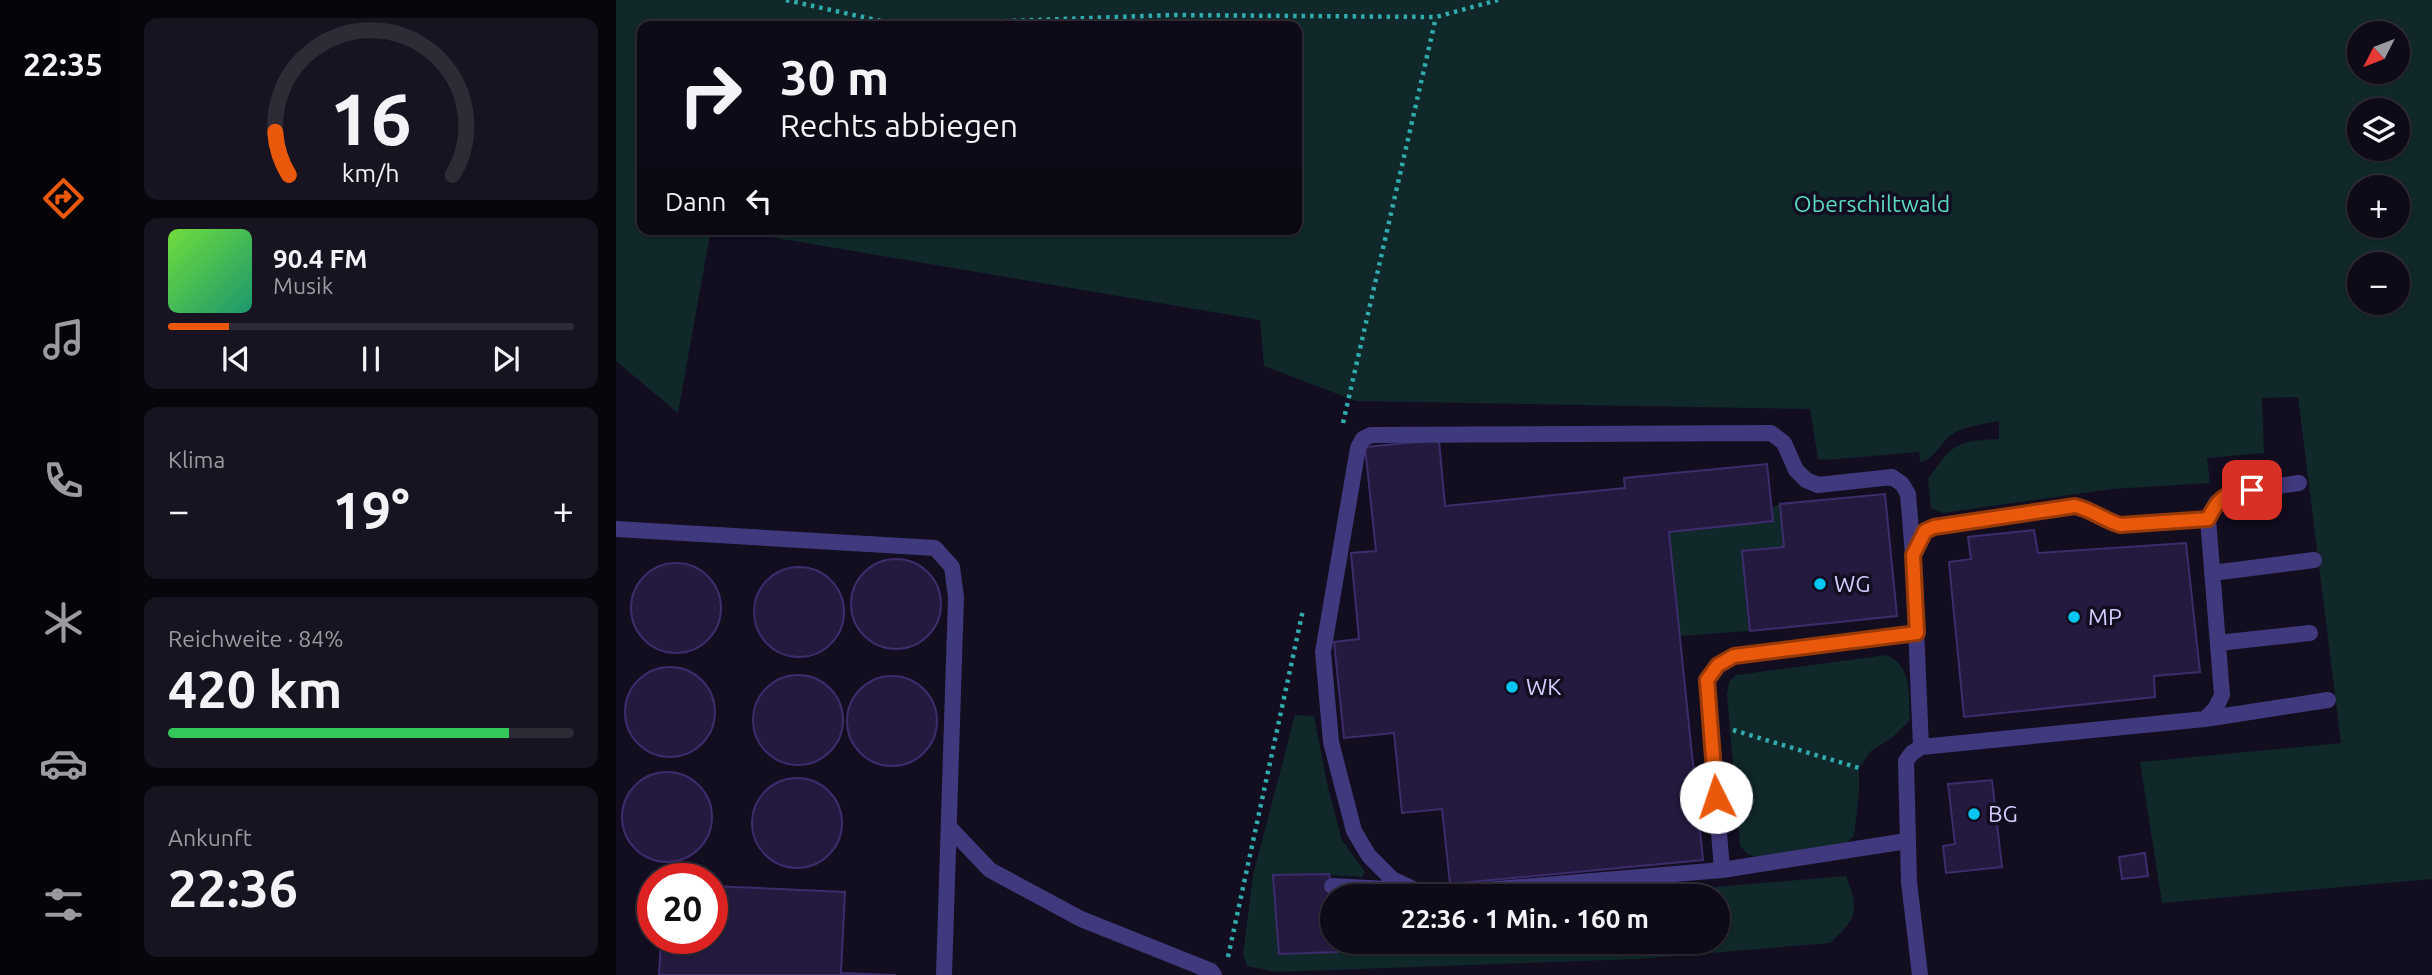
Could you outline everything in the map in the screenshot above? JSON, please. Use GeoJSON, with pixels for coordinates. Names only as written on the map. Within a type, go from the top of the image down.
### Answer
{"type":"FeatureCollection","features":[{"type":"Feature","properties":{"kind":"lane"},"geometry":{"type":"LineString","coordinates":[[1402,884],[1392,879],[1369,856],[1354,831],[1331,743],[1324,652],[1357,448],[1363,439],[1371,435],[1771,433],[1784,443],[1796,470],[1806,480],[1818,485],[1892,477],[1902,484],[1908,494],[1922,747]]}},
{"type":"Feature","properties":{"kind":"lane"},"geometry":{"type":"LineString","coordinates":[[2205,719],[2215,709],[2222,695],[2208,519],[2216,503],[2229,493],[2299,483]]}},
{"type":"Feature","properties":{"kind":"lane"},"geometry":{"type":"LineString","coordinates":[[1913,555],[1925,531],[1934,527],[2075,506],[2090,509],[2108,521],[2120,525],[2208,519]]}},
{"type":"Feature","properties":{"kind":"lane"},"geometry":{"type":"LineString","coordinates":[[616,529],[935,548],[952,567],[956,597],[944,975]]}},
{"type":"Feature","properties":{"kind":"lane"},"geometry":{"type":"LineString","coordinates":[[2213,573],[2314,560]]}},
{"type":"Feature","properties":{"kind":"lane"},"geometry":{"type":"LineString","coordinates":[[1722,870],[1707,680],[1718,665],[1734,656],[1917,633]]}},
{"type":"Feature","properties":{"kind":"lane"},"geometry":{"type":"LineString","coordinates":[[2218,643],[2310,633]]}},
{"type":"Feature","properties":{"kind":"lane"},"geometry":{"type":"LineString","coordinates":[[1920,975],[1909,882],[1906,761],[1912,753],[1922,747],[2205,719],[2328,700]]}},
{"type":"Feature","properties":{"kind":"lane"},"geometry":{"type":"LineString","coordinates":[[949,827],[990,870],[1082,919],[1211,971],[1214,975]]}},
{"type":"Feature","properties":{"kind":"lane"},"geometry":{"type":"LineString","coordinates":[[1556,884],[1722,870],[1908,841]]}},
{"type":"Feature","properties":{"kind":"path"},"geometry":{"type":"LineString","coordinates":[[786,0],[881,21]]}},
{"type":"Feature","properties":{"kind":"path"},"geometry":{"type":"LineString","coordinates":[[1008,21],[1171,15],[1436,17],[1498,0]]}},
{"type":"Feature","properties":{"kind":"path"},"geometry":{"type":"LineString","coordinates":[[1711,723],[1859,768]]}},
{"type":"Feature","properties":{"kind":"green space","name":"Oberschiltwald"},"geometry":{"type":"Polygon","coordinates":[[[616,0],[2432,0],[2432,879],[2162,903],[2140,762],[2341,743],[2298,397],[2262,398],[2264,453],[2207,458],[2210,483],[2112,489],[1942,513],[1931,508],[1928,479],[1943,458],[1956,447],[1973,441],[1999,439],[1999,421],[1955,433],[1925,461],[1920,462],[1919,452],[1826,460],[1818,459],[1810,409],[1356,401],[1264,366],[1260,320],[758,235],[1302,235],[1302,21],[637,21],[637,235],[710,235],[678,413],[616,361],[616,0]]]}},
{"type":"Feature","properties":{"kind":"green space"},"geometry":{"type":"Polygon","coordinates":[[[1780,504],[1784,547],[1742,552],[1750,631],[1680,636],[1669,532],[1773,521],[1771,508],[1780,504]]]}},
{"type":"Feature","properties":{"kind":"green space"},"geometry":{"type":"Polygon","coordinates":[[[1887,655],[1895,660],[1905,674],[1910,720],[1893,737],[1871,751],[1859,768],[1854,836],[1843,846],[1761,859],[1748,854],[1740,846],[1727,694],[1729,682],[1736,675],[1887,655]]]}},
{"type":"Feature","properties":{"kind":"green space"},"geometry":{"type":"Polygon","coordinates":[[[1295,715],[1314,716],[1328,788],[1342,840],[1365,872],[1362,877],[1329,875],[1331,884],[1320,884],[1320,954],[1698,954],[1638,959],[1276,972],[1247,966],[1243,954],[1253,875],[1295,715]]]}},
{"type":"Feature","properties":{"kind":"green space"},"geometry":{"type":"Polygon","coordinates":[[[1846,876],[1853,897],[1853,913],[1846,927],[1830,943],[1730,951],[1730,886],[1846,876]]]}},
{"type":"Feature","properties":{"kind":"building","name":"WK"},"geometry":{"type":"Polygon","coordinates":[[[1439,440],[1445,506],[1625,488],[1624,478],[1767,464],[1773,521],[1669,532],[1703,860],[1450,884],[1442,809],[1402,813],[1394,733],[1344,738],[1334,642],[1359,639],[1351,553],[1376,551],[1365,447],[1439,440]]]}},
{"type":"Feature","properties":{"kind":"building","name":"WG"},"geometry":{"type":"Polygon","coordinates":[[[1885,494],[1897,616],[1750,631],[1742,551],[1784,547],[1780,504],[1885,494]]]}},
{"type":"Feature","properties":{"kind":"building","name":"MP"},"geometry":{"type":"Polygon","coordinates":[[[2034,530],[2038,553],[2186,543],[2200,672],[2154,676],[2155,697],[1964,717],[1949,562],[1971,559],[1968,537],[2034,530]]]}},
{"type":"Feature","properties":{"kind":"building"},"geometry":{"type":"Polygon","coordinates":[[[896,559],[913,562],[928,572],[938,587],[941,604],[938,621],[928,636],[913,646],[896,649],[879,646],[864,636],[854,621],[851,604],[854,587],[864,572],[879,562],[896,559]]]}},
{"type":"Feature","properties":{"kind":"building"},"geometry":{"type":"Polygon","coordinates":[[[676,563],[693,566],[708,576],[718,591],[721,608],[718,625],[708,640],[693,650],[676,653],[659,650],[644,640],[634,625],[631,608],[634,591],[644,576],[659,566],[676,563]]]}},
{"type":"Feature","properties":{"kind":"building"},"geometry":{"type":"Polygon","coordinates":[[[799,567],[816,570],[831,580],[841,595],[844,612],[841,629],[831,644],[816,654],[799,657],[782,654],[767,644],[757,629],[754,612],[757,595],[767,580],[782,570],[799,567]]]}},
{"type":"Feature","properties":{"kind":"building"},"geometry":{"type":"Polygon","coordinates":[[[670,667],[687,670],[702,680],[712,695],[715,712],[712,729],[702,744],[687,754],[670,757],[653,754],[638,744],[628,729],[625,712],[628,695],[638,680],[653,670],[670,667]]]}},
{"type":"Feature","properties":{"kind":"building"},"geometry":{"type":"Polygon","coordinates":[[[798,675],[815,678],[830,688],[840,703],[843,720],[840,737],[830,752],[815,762],[798,765],[781,762],[766,752],[756,737],[753,720],[756,703],[766,688],[781,678],[798,675]]]}},
{"type":"Feature","properties":{"kind":"building"},"geometry":{"type":"Polygon","coordinates":[[[892,676],[909,679],[924,689],[934,704],[937,721],[934,738],[924,753],[909,763],[892,766],[875,763],[860,753],[850,738],[847,721],[850,704],[860,689],[875,679],[892,676]]]}},
{"type":"Feature","properties":{"kind":"building"},"geometry":{"type":"Polygon","coordinates":[[[658,772],[676,772],[692,779],[705,792],[712,808],[712,826],[705,842],[692,855],[676,862],[658,862],[642,855],[629,842],[622,826],[622,808],[629,792],[642,779],[658,772]]]}},
{"type":"Feature","properties":{"kind":"building"},"geometry":{"type":"Polygon","coordinates":[[[797,778],[814,781],[829,791],[839,806],[842,823],[839,840],[829,855],[814,865],[797,868],[780,865],[765,855],[755,840],[752,823],[755,806],[765,791],[780,781],[797,778]]]}},
{"type":"Feature","properties":{"kind":"building","name":"BG"},"geometry":{"type":"Polygon","coordinates":[[[1992,780],[2002,867],[1946,873],[1943,846],[1955,844],[1948,784],[1992,780]]]}},
{"type":"Feature","properties":{"kind":"building"},"geometry":{"type":"Polygon","coordinates":[[[2145,853],[2148,876],[2122,879],[2119,857],[2145,853]]]}},
{"type":"Feature","properties":{"kind":"building"},"geometry":{"type":"Polygon","coordinates":[[[1329,874],[1331,884],[1320,884],[1320,953],[1279,954],[1273,875],[1329,874]]]}},
{"type":"Feature","properties":{"kind":"building"},"geometry":{"type":"Polygon","coordinates":[[[728,887],[845,892],[841,973],[896,975],[659,975],[660,954],[728,954],[728,887]]]}},
{"type":"Feature","properties":{"kind":"place","name":"WG"},"geometry":{"type":"Point","coordinates":[1820,584]}},
{"type":"Feature","properties":{"kind":"place","name":"MP"},"geometry":{"type":"Point","coordinates":[2074,617]}},
{"type":"Feature","properties":{"kind":"place","name":"WK"},"geometry":{"type":"Point","coordinates":[1512,687]}},
{"type":"Feature","properties":{"kind":"place","name":"BG"},"geometry":{"type":"Point","coordinates":[1974,814]}},
{"type":"Feature","properties":{"kind":"route"},"geometry":{"type":"LineString","coordinates":[[1716,797],[1707,680],[1718,665],[1734,656],[1917,633],[1913,555],[1925,531],[1934,527],[2075,506],[2090,509],[2108,521],[2120,525],[2208,519],[2216,503],[2229,493],[2252,490]]}}]}
